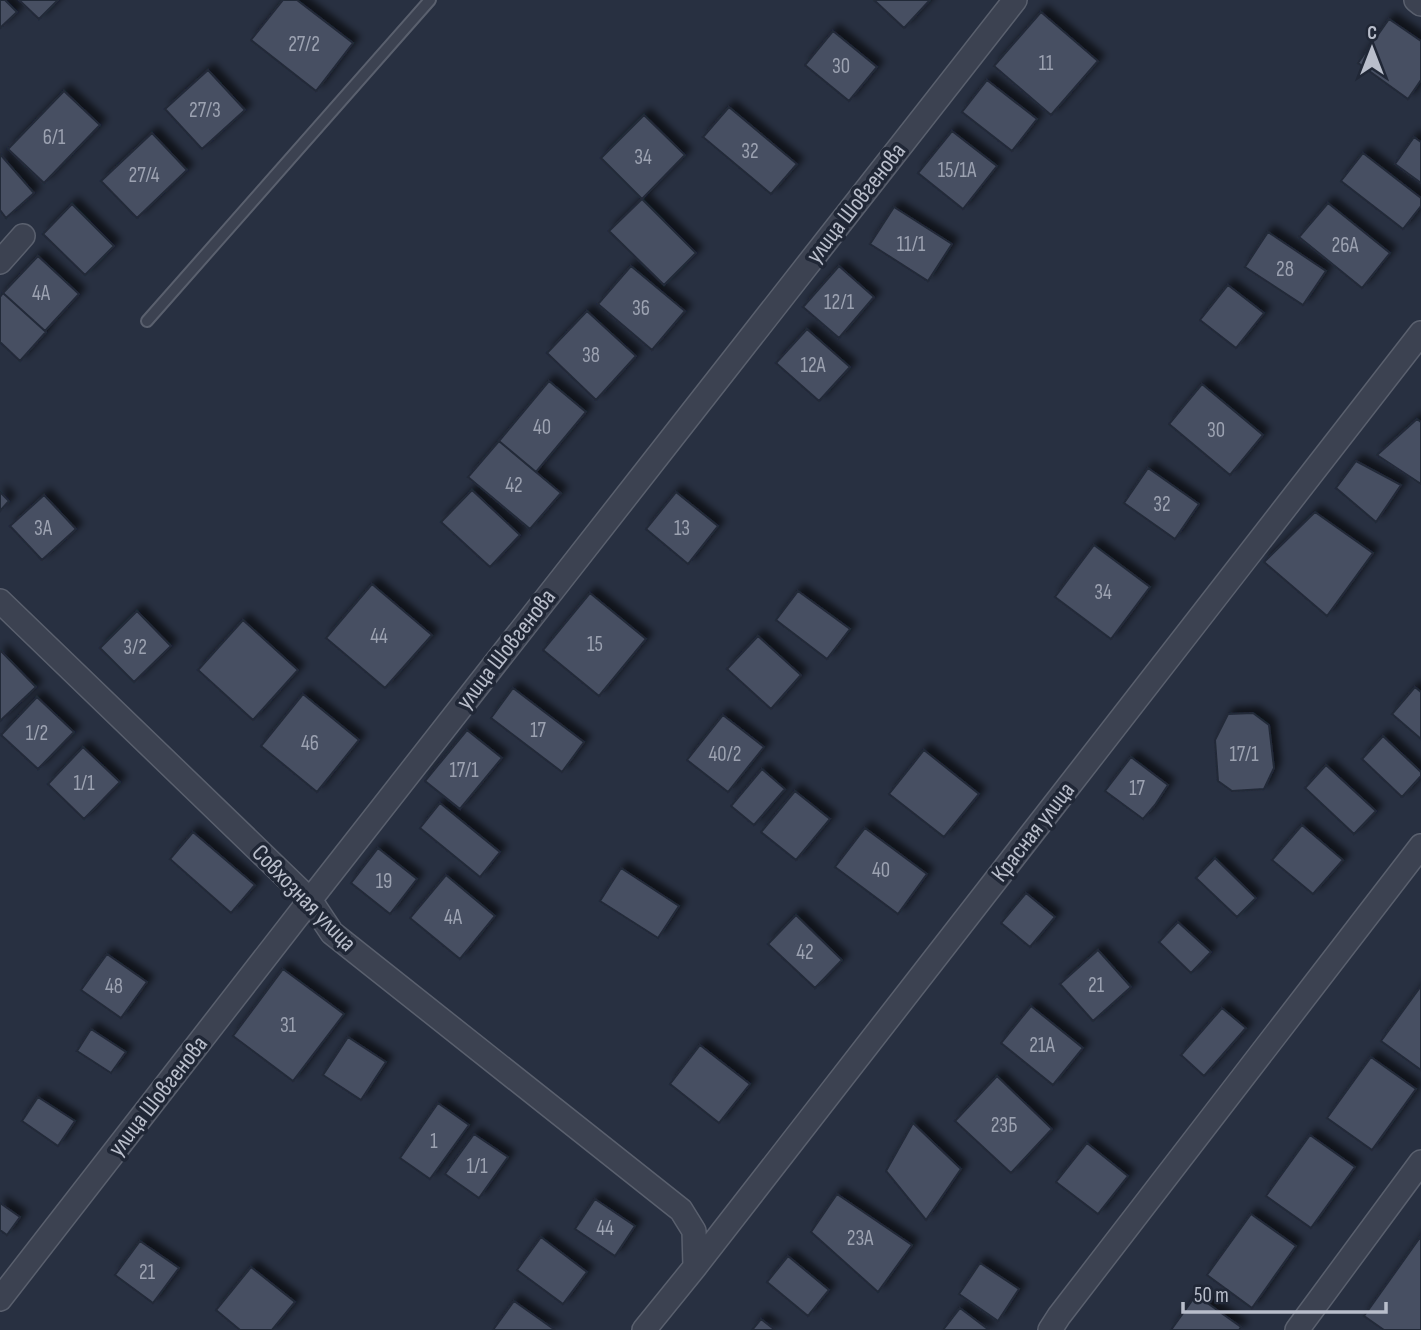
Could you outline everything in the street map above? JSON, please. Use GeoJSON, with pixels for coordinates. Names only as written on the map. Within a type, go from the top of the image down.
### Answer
{"type":"FeatureCollection","features":[{"type":"Feature","properties":{"kind":"street","name":"улица Шовгенова"},"geometry":{"type":"LineString","coordinates":[[0,1300],[1015,0]]}},
{"type":"Feature","properties":{"kind":"street"},"geometry":{"type":"LineString","coordinates":[[1416,0],[1421,4]]}},
{"type":"Feature","properties":{"kind":"street"},"geometry":{"type":"LineString","coordinates":[[0,262],[23,236]]}},
{"type":"Feature","properties":{"kind":"street","name":"Красная улица"},"geometry":{"type":"LineString","coordinates":[[643,1330],[695,1267],[1421,333]]}},
{"type":"Feature","properties":{"kind":"street","name":"Совхозная улица"},"geometry":{"type":"LineString","coordinates":[[0,601],[310,900],[332,933],[681,1210],[694,1231],[695,1267]]}},
{"type":"Feature","properties":{"kind":"street"},"geometry":{"type":"LineString","coordinates":[[1050,1330],[1421,846]]}},
{"type":"Feature","properties":{"kind":"street"},"geometry":{"type":"LineString","coordinates":[[1297,1330],[1421,1162]]}},
{"type":"Feature","properties":{"kind":"lane"},"geometry":{"type":"LineString","coordinates":[[147,321],[430,0]]}},
{"type":"Feature","properties":{"kind":"building"},"geometry":{"type":"Polygon","coordinates":[[[0,0],[5,0],[17,12],[0,28],[0,0]]]}},
{"type":"Feature","properties":{"kind":"building"},"geometry":{"type":"Polygon","coordinates":[[[19,0],[58,0],[39,19],[19,0]]]}},
{"type":"Feature","properties":{"kind":"building"},"geometry":{"type":"Polygon","coordinates":[[[283,0],[297,0],[353,43],[316,91],[251,40],[283,0]]]}},
{"type":"Feature","properties":{"kind":"building"},"geometry":{"type":"Polygon","coordinates":[[[874,0],[930,0],[904,28],[874,0]]]}},
{"type":"Feature","properties":{"kind":"building"},"geometry":{"type":"Polygon","coordinates":[[[1041,12],[1098,61],[1051,115],[994,66],[1041,12]]]}},
{"type":"Feature","properties":{"kind":"building"},"geometry":{"type":"Polygon","coordinates":[[[1389,19],[1421,41],[1421,80],[1408,99],[1358,63],[1389,19]]]}},
{"type":"Feature","properties":{"kind":"building"},"geometry":{"type":"Polygon","coordinates":[[[833,31],[877,67],[849,101],[805,65],[833,31]]]}},
{"type":"Feature","properties":{"kind":"building"},"geometry":{"type":"Polygon","coordinates":[[[208,70],[245,110],[202,149],[165,109],[208,70]]]}},
{"type":"Feature","properties":{"kind":"building"},"geometry":{"type":"Polygon","coordinates":[[[987,80],[1037,119],[1012,151],[962,112],[987,80]]]}},
{"type":"Feature","properties":{"kind":"building"},"geometry":{"type":"Polygon","coordinates":[[[64,91],[100,125],[44,183],[8,149],[64,91]]]}},
{"type":"Feature","properties":{"kind":"building"},"geometry":{"type":"Polygon","coordinates":[[[729,107],[797,164],[771,194],[703,137],[729,107]]]}},
{"type":"Feature","properties":{"kind":"building"},"geometry":{"type":"Polygon","coordinates":[[[644,115],[685,155],[642,199],[601,158],[644,115]]]}},
{"type":"Feature","properties":{"kind":"building"},"geometry":{"type":"Polygon","coordinates":[[[952,131],[997,166],[963,209],[918,173],[952,131]]]}},
{"type":"Feature","properties":{"kind":"building"},"geometry":{"type":"Polygon","coordinates":[[[152,133],[187,170],[137,218],[101,181],[152,133]]]}},
{"type":"Feature","properties":{"kind":"building"},"geometry":{"type":"Polygon","coordinates":[[[1414,137],[1421,142],[1421,183],[1395,164],[1414,137]]]}},
{"type":"Feature","properties":{"kind":"building"},"geometry":{"type":"Polygon","coordinates":[[[1363,153],[1421,198],[1421,206],[1403,229],[1341,181],[1363,153]]]}},
{"type":"Feature","properties":{"kind":"building"},"geometry":{"type":"Polygon","coordinates":[[[0,154],[34,193],[6,218],[0,210],[0,154]]]}},
{"type":"Feature","properties":{"kind":"building"},"geometry":{"type":"Polygon","coordinates":[[[642,199],[696,253],[664,285],[609,231],[642,199]]]}},
{"type":"Feature","properties":{"kind":"building"},"geometry":{"type":"Polygon","coordinates":[[[1328,203],[1390,253],[1362,288],[1299,237],[1328,203]]]}},
{"type":"Feature","properties":{"kind":"building"},"geometry":{"type":"Polygon","coordinates":[[[72,204],[114,246],[85,275],[43,234],[72,204]]]}},
{"type":"Feature","properties":{"kind":"building"},"geometry":{"type":"Polygon","coordinates":[[[894,207],[952,244],[928,281],[870,244],[894,207]]]}},
{"type":"Feature","properties":{"kind":"building"},"geometry":{"type":"Polygon","coordinates":[[[1268,232],[1326,271],[1303,305],[1245,267],[1268,232]]]}},
{"type":"Feature","properties":{"kind":"building"},"geometry":{"type":"Polygon","coordinates":[[[38,256],[79,294],[45,331],[3,293],[38,256]]]}},
{"type":"Feature","properties":{"kind":"building"},"geometry":{"type":"Polygon","coordinates":[[[631,266],[685,311],[652,350],[598,304],[631,266]]]}},
{"type":"Feature","properties":{"kind":"building"},"geometry":{"type":"Polygon","coordinates":[[[839,266],[874,297],[839,338],[803,307],[839,266]]]}},
{"type":"Feature","properties":{"kind":"building"},"geometry":{"type":"Polygon","coordinates":[[[1228,285],[1264,313],[1236,348],[1200,320],[1228,285]]]}},
{"type":"Feature","properties":{"kind":"building"},"geometry":{"type":"Polygon","coordinates":[[[3,293],[46,332],[20,361],[0,342],[0,297],[3,293]]]}},
{"type":"Feature","properties":{"kind":"building"},"geometry":{"type":"Polygon","coordinates":[[[587,311],[636,356],[596,400],[547,353],[587,311]]]}},
{"type":"Feature","properties":{"kind":"building"},"geometry":{"type":"Polygon","coordinates":[[[807,329],[850,367],[819,401],[776,363],[807,329]]]}},
{"type":"Feature","properties":{"kind":"building"},"geometry":{"type":"Polygon","coordinates":[[[549,381],[586,412],[536,472],[499,441],[549,381]]]}},
{"type":"Feature","properties":{"kind":"building"},"geometry":{"type":"Polygon","coordinates":[[[1202,384],[1263,435],[1230,475],[1169,424],[1202,384]]]}},
{"type":"Feature","properties":{"kind":"building"},"geometry":{"type":"Polygon","coordinates":[[[1417,419],[1421,422],[1421,484],[1377,455],[1417,419]]]}},
{"type":"Feature","properties":{"kind":"building"},"geometry":{"type":"Polygon","coordinates":[[[499,441],[561,493],[530,529],[468,477],[499,441]]]}},
{"type":"Feature","properties":{"kind":"building"},"geometry":{"type":"Polygon","coordinates":[[[1356,461],[1401,485],[1376,522],[1336,488],[1356,461]]]}},
{"type":"Feature","properties":{"kind":"building"},"geometry":{"type":"Polygon","coordinates":[[[1148,468],[1199,504],[1175,539],[1124,503],[1148,468]]]}},
{"type":"Feature","properties":{"kind":"building"},"geometry":{"type":"Polygon","coordinates":[[[472,490],[520,535],[490,567],[441,522],[472,490]]]}},
{"type":"Feature","properties":{"kind":"building"},"geometry":{"type":"Polygon","coordinates":[[[0,492],[9,501],[0,511],[0,492]]]}},
{"type":"Feature","properties":{"kind":"building"},"geometry":{"type":"Polygon","coordinates":[[[676,492],[718,526],[688,564],[646,529],[676,492]]]}},
{"type":"Feature","properties":{"kind":"building"},"geometry":{"type":"Polygon","coordinates":[[[44,495],[76,529],[42,560],[10,526],[44,495]]]}},
{"type":"Feature","properties":{"kind":"building"},"geometry":{"type":"Polygon","coordinates":[[[1315,512],[1373,553],[1327,616],[1264,562],[1315,512]]]}},
{"type":"Feature","properties":{"kind":"building"},"geometry":{"type":"Polygon","coordinates":[[[1094,545],[1150,587],[1111,639],[1055,597],[1094,545]]]}},
{"type":"Feature","properties":{"kind":"building"},"geometry":{"type":"Polygon","coordinates":[[[372,584],[432,635],[385,688],[326,638],[372,584]]]}},
{"type":"Feature","properties":{"kind":"building"},"geometry":{"type":"Polygon","coordinates":[[[798,591],[850,629],[827,659],[776,620],[798,591]]]}},
{"type":"Feature","properties":{"kind":"building"},"geometry":{"type":"Polygon","coordinates":[[[590,593],[646,639],[599,696],[543,650],[590,593]]]}},
{"type":"Feature","properties":{"kind":"building"},"geometry":{"type":"Polygon","coordinates":[[[137,611],[171,646],[134,682],[100,648],[137,611]]]}},
{"type":"Feature","properties":{"kind":"building"},"geometry":{"type":"Polygon","coordinates":[[[243,620],[298,670],[253,720],[198,670],[243,620]]]}},
{"type":"Feature","properties":{"kind":"building"},"geometry":{"type":"Polygon","coordinates":[[[758,636],[801,675],[771,709],[727,669],[758,636]]]}},
{"type":"Feature","properties":{"kind":"building"},"geometry":{"type":"Polygon","coordinates":[[[0,652],[36,687],[0,721],[0,652]]]}},
{"type":"Feature","properties":{"kind":"building"},"geometry":{"type":"Polygon","coordinates":[[[1415,687],[1421,692],[1421,739],[1392,714],[1415,687]]]}},
{"type":"Feature","properties":{"kind":"building"},"geometry":{"type":"Polygon","coordinates":[[[513,688],[584,742],[562,772],[491,718],[513,688]]]}},
{"type":"Feature","properties":{"kind":"building"},"geometry":{"type":"Polygon","coordinates":[[[303,694],[359,740],[317,792],[261,746],[303,694]]]}},
{"type":"Feature","properties":{"kind":"building"},"geometry":{"type":"Polygon","coordinates":[[[37,697],[74,732],[38,769],[1,735],[37,697]]]}},
{"type":"Feature","properties":{"kind":"building"},"geometry":{"type":"Polygon","coordinates":[[[1253,713],[1269,725],[1274,768],[1264,789],[1232,791],[1218,781],[1215,740],[1228,714],[1253,713]]]}},
{"type":"Feature","properties":{"kind":"building"},"geometry":{"type":"Polygon","coordinates":[[[723,715],[764,747],[728,792],[687,760],[723,715]]]}},
{"type":"Feature","properties":{"kind":"building"},"geometry":{"type":"Polygon","coordinates":[[[467,730],[502,758],[460,809],[425,781],[467,730]]]}},
{"type":"Feature","properties":{"kind":"building"},"geometry":{"type":"Polygon","coordinates":[[[1383,736],[1421,772],[1421,776],[1402,797],[1362,759],[1383,736]]]}},
{"type":"Feature","properties":{"kind":"building"},"geometry":{"type":"Polygon","coordinates":[[[83,747],[120,782],[84,819],[48,784],[83,747]]]}},
{"type":"Feature","properties":{"kind":"building"},"geometry":{"type":"Polygon","coordinates":[[[924,750],[979,794],[944,837],[889,794],[924,750]]]}},
{"type":"Feature","properties":{"kind":"building"},"geometry":{"type":"Polygon","coordinates":[[[1131,757],[1168,785],[1143,819],[1105,791],[1131,757]]]}},
{"type":"Feature","properties":{"kind":"building"},"geometry":{"type":"Polygon","coordinates":[[[1326,765],[1376,811],[1354,834],[1305,788],[1326,765]]]}},
{"type":"Feature","properties":{"kind":"building"},"geometry":{"type":"Polygon","coordinates":[[[762,769],[785,789],[754,825],[731,806],[762,769]]]}},
{"type":"Feature","properties":{"kind":"building"},"geometry":{"type":"Polygon","coordinates":[[[795,791],[830,819],[796,860],[761,832],[795,791]]]}},
{"type":"Feature","properties":{"kind":"building"},"geometry":{"type":"Polygon","coordinates":[[[440,803],[500,852],[480,877],[420,828],[440,803]]]}},
{"type":"Feature","properties":{"kind":"building"},"geometry":{"type":"Polygon","coordinates":[[[1302,825],[1343,860],[1313,894],[1272,860],[1302,825]]]}},
{"type":"Feature","properties":{"kind":"building"},"geometry":{"type":"Polygon","coordinates":[[[865,828],[927,874],[898,914],[835,867],[865,828]]]}},
{"type":"Feature","properties":{"kind":"building"},"geometry":{"type":"Polygon","coordinates":[[[193,832],[255,885],[231,913],[170,859],[193,832]]]}},
{"type":"Feature","properties":{"kind":"building"},"geometry":{"type":"Polygon","coordinates":[[[378,848],[417,879],[390,914],[351,883],[378,848]]]}},
{"type":"Feature","properties":{"kind":"building"},"geometry":{"type":"Polygon","coordinates":[[[1215,858],[1256,898],[1237,917],[1196,878],[1215,858]]]}},
{"type":"Feature","properties":{"kind":"building"},"geometry":{"type":"Polygon","coordinates":[[[621,868],[679,906],[658,938],[600,901],[621,868]]]}},
{"type":"Feature","properties":{"kind":"building"},"geometry":{"type":"Polygon","coordinates":[[[446,875],[495,916],[460,959],[410,918],[446,875]]]}},
{"type":"Feature","properties":{"kind":"building"},"geometry":{"type":"Polygon","coordinates":[[[1026,893],[1055,917],[1030,947],[1001,923],[1026,893]]]}},
{"type":"Feature","properties":{"kind":"building"},"geometry":{"type":"Polygon","coordinates":[[[796,915],[842,960],[815,988],[768,944],[796,915]]]}},
{"type":"Feature","properties":{"kind":"building"},"geometry":{"type":"Polygon","coordinates":[[[1178,922],[1211,952],[1191,973],[1159,942],[1178,922]]]}},
{"type":"Feature","properties":{"kind":"building"},"geometry":{"type":"Polygon","coordinates":[[[1098,950],[1131,987],[1093,1021],[1060,984],[1098,950]]]}},
{"type":"Feature","properties":{"kind":"building"},"geometry":{"type":"Polygon","coordinates":[[[107,954],[147,982],[121,1018],[81,990],[107,954]]]}},
{"type":"Feature","properties":{"kind":"building"},"geometry":{"type":"Polygon","coordinates":[[[283,969],[344,1014],[293,1081],[233,1036],[283,969]]]}},
{"type":"Feature","properties":{"kind":"building"},"geometry":{"type":"Polygon","coordinates":[[[1421,986],[1421,1070],[1381,1041],[1421,986]]]}},
{"type":"Feature","properties":{"kind":"building"},"geometry":{"type":"Polygon","coordinates":[[[1031,1006],[1083,1048],[1053,1085],[1001,1043],[1031,1006]]]}},
{"type":"Feature","properties":{"kind":"building"},"geometry":{"type":"Polygon","coordinates":[[[1222,1008],[1246,1028],[1204,1076],[1181,1055],[1222,1008]]]}},
{"type":"Feature","properties":{"kind":"building"},"geometry":{"type":"Polygon","coordinates":[[[91,1029],[126,1052],[111,1073],[77,1051],[91,1029]]]}},
{"type":"Feature","properties":{"kind":"building"},"geometry":{"type":"Polygon","coordinates":[[[348,1037],[386,1062],[361,1100],[323,1075],[348,1037]]]}},
{"type":"Feature","properties":{"kind":"building"},"geometry":{"type":"Polygon","coordinates":[[[700,1045],[750,1084],[719,1123],[670,1084],[700,1045]]]}},
{"type":"Feature","properties":{"kind":"building"},"geometry":{"type":"Polygon","coordinates":[[[1371,1057],[1416,1089],[1372,1150],[1327,1118],[1371,1057]]]}},
{"type":"Feature","properties":{"kind":"building"},"geometry":{"type":"Polygon","coordinates":[[[997,1076],[1052,1129],[1011,1173],[955,1121],[997,1076]]]}},
{"type":"Feature","properties":{"kind":"building"},"geometry":{"type":"Polygon","coordinates":[[[38,1097],[75,1121],[58,1146],[22,1121],[38,1097]]]}},
{"type":"Feature","properties":{"kind":"building"},"geometry":{"type":"Polygon","coordinates":[[[438,1103],[469,1125],[430,1179],[400,1158],[438,1103]]]}},
{"type":"Feature","properties":{"kind":"building"},"geometry":{"type":"Polygon","coordinates":[[[913,1123],[961,1169],[926,1220],[886,1171],[913,1123]]]}},
{"type":"Feature","properties":{"kind":"building"},"geometry":{"type":"Polygon","coordinates":[[[474,1134],[508,1157],[479,1198],[445,1174],[474,1134]]]}},
{"type":"Feature","properties":{"kind":"building"},"geometry":{"type":"Polygon","coordinates":[[[1310,1135],[1355,1167],[1311,1228],[1266,1196],[1310,1135]]]}},
{"type":"Feature","properties":{"kind":"building"},"geometry":{"type":"Polygon","coordinates":[[[1087,1143],[1128,1176],[1098,1214],[1056,1182],[1087,1143]]]}},
{"type":"Feature","properties":{"kind":"building"},"geometry":{"type":"Polygon","coordinates":[[[837,1194],[912,1245],[878,1292],[811,1232],[837,1194]]]}},
{"type":"Feature","properties":{"kind":"building"},"geometry":{"type":"Polygon","coordinates":[[[595,1199],[635,1226],[615,1256],[575,1229],[595,1199]]]}},
{"type":"Feature","properties":{"kind":"building"},"geometry":{"type":"Polygon","coordinates":[[[0,1203],[20,1217],[7,1235],[0,1230],[0,1203]]]}},
{"type":"Feature","properties":{"kind":"building"},"geometry":{"type":"Polygon","coordinates":[[[1251,1214],[1296,1246],[1252,1308],[1207,1275],[1251,1214]]]}},
{"type":"Feature","properties":{"kind":"building"},"geometry":{"type":"Polygon","coordinates":[[[1421,1236],[1421,1330],[1384,1330],[1364,1316],[1421,1236]]]}},
{"type":"Feature","properties":{"kind":"building"},"geometry":{"type":"Polygon","coordinates":[[[541,1237],[587,1272],[563,1304],[517,1270],[541,1237]]]}},
{"type":"Feature","properties":{"kind":"building"},"geometry":{"type":"Polygon","coordinates":[[[140,1241],[179,1268],[153,1303],[115,1275],[140,1241]]]}},
{"type":"Feature","properties":{"kind":"building"},"geometry":{"type":"Polygon","coordinates":[[[788,1256],[829,1290],[808,1316],[767,1282],[788,1256]]]}},
{"type":"Feature","properties":{"kind":"building"},"geometry":{"type":"Polygon","coordinates":[[[980,1263],[1019,1289],[998,1321],[959,1294],[980,1263]]]}},
{"type":"Feature","properties":{"kind":"building"},"geometry":{"type":"Polygon","coordinates":[[[251,1267],[295,1302],[272,1330],[240,1330],[216,1310],[251,1267]]]}},
{"type":"Feature","properties":{"kind":"building"},"geometry":{"type":"Polygon","coordinates":[[[1196,1295],[1241,1327],[1239,1330],[1171,1330],[1196,1295]]]}},
{"type":"Feature","properties":{"kind":"building"},"geometry":{"type":"Polygon","coordinates":[[[514,1301],[555,1330],[493,1330],[514,1301]]]}},
{"type":"Feature","properties":{"kind":"building"},"geometry":{"type":"Polygon","coordinates":[[[960,1308],[989,1330],[943,1330],[960,1308]]]}},
{"type":"Feature","properties":{"kind":"building"},"geometry":{"type":"Polygon","coordinates":[[[761,1319],[775,1330],[752,1330],[761,1319]]]}}]}
